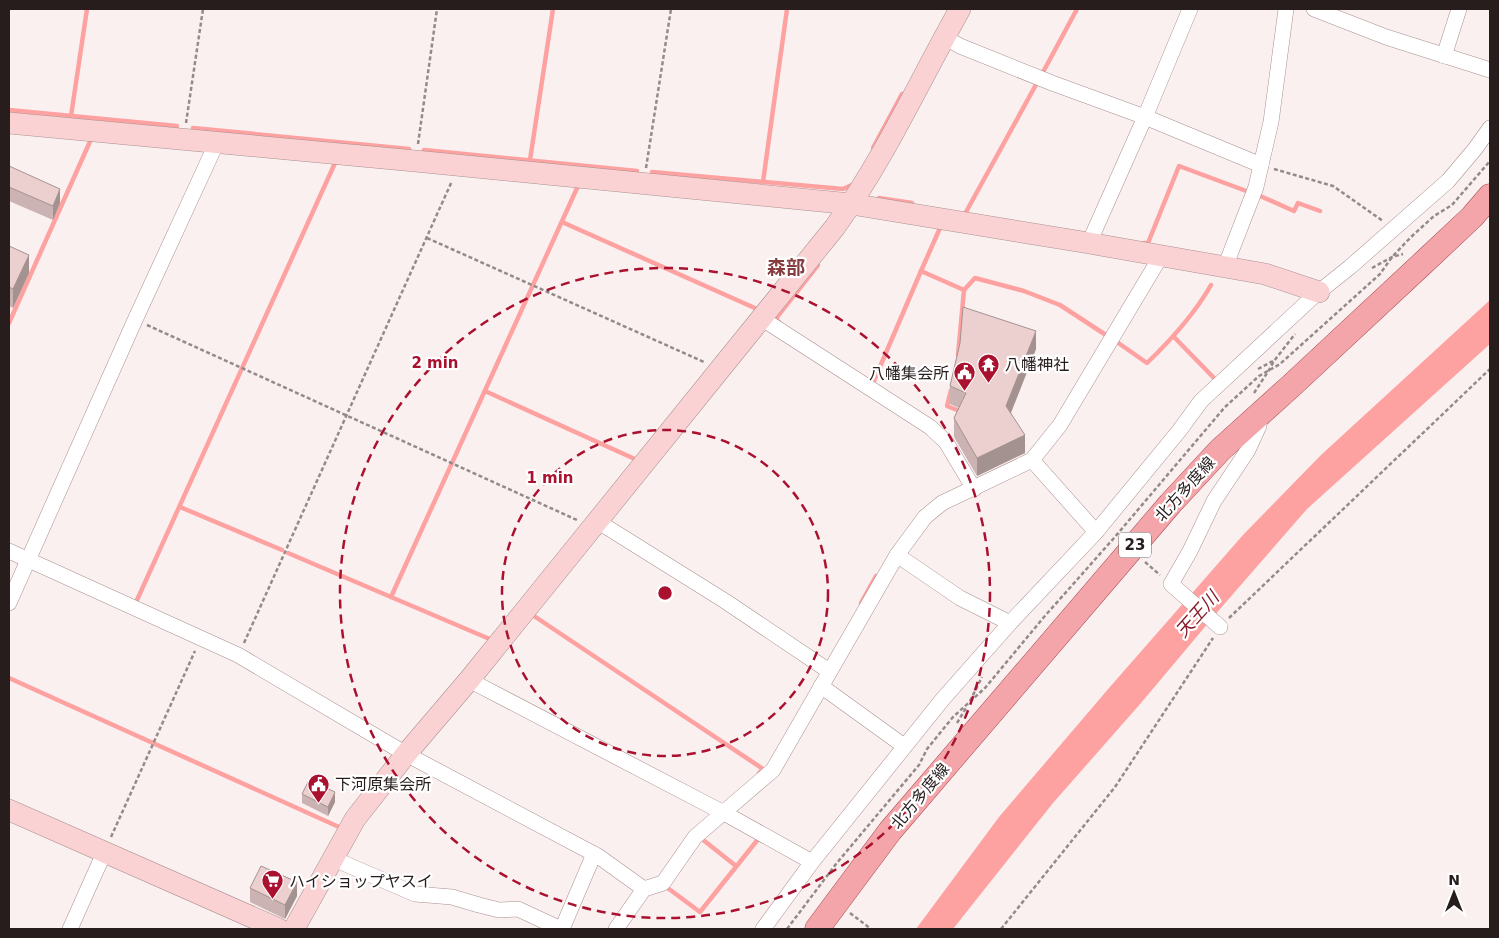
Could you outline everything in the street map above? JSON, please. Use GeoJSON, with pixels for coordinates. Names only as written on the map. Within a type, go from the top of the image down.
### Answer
{"type":"FeatureCollection","features":[{"type":"Feature","properties":{"kind":"main road","name":"北方多度線"},"geometry":{"type":"LineString","coordinates":[[817,929],[890,831],[1131,550],[1220,450],[1256,405],[1423,263],[1472,217],[1490,196]]}},
{"type":"Feature","properties":{"kind":"street"},"geometry":{"type":"LineString","coordinates":[[294,929],[355,819],[835,227],[874,166],[960,9]]}},
{"type":"Feature","properties":{"kind":"street"},"geometry":{"type":"LineString","coordinates":[[1089,243],[1190,9]]}},
{"type":"Feature","properties":{"kind":"street"},"geometry":{"type":"LineString","coordinates":[[1225,267],[1256,187],[1271,122],[1286,9]]}},
{"type":"Feature","properties":{"kind":"street"},"geometry":{"type":"LineString","coordinates":[[1314,9],[1342,14],[1386,37],[1490,70]]}},
{"type":"Feature","properties":{"kind":"street"},"geometry":{"type":"LineString","coordinates":[[1444,56],[1459,9]]}},
{"type":"Feature","properties":{"kind":"street"},"geometry":{"type":"LineString","coordinates":[[944,37],[960,46],[1052,83],[1145,117],[1261,165]]}},
{"type":"Feature","properties":{"kind":"street"},"geometry":{"type":"LineString","coordinates":[[9,123],[415,160],[459,166],[851,204],[1265,274],[1319,292]]}},
{"type":"Feature","properties":{"kind":"street"},"geometry":{"type":"LineString","coordinates":[[763,929],[812,862],[942,700],[1010,623],[1096,532],[1179,431],[1201,401],[1228,374],[1319,292],[1448,182],[1475,150],[1490,128]]}},
{"type":"Feature","properties":{"kind":"street"},"geometry":{"type":"LineString","coordinates":[[9,603],[217,142]]}},
{"type":"Feature","properties":{"kind":"street"},"geometry":{"type":"LineString","coordinates":[[618,929],[644,889],[663,883],[696,837],[773,770],[897,555],[926,517],[942,504],[1032,460],[1060,426],[1161,256]]}},
{"type":"Feature","properties":{"kind":"street"},"geometry":{"type":"LineString","coordinates":[[761,318],[930,427],[946,442],[974,489]]}},
{"type":"Feature","properties":{"kind":"street"},"geometry":{"type":"LineString","coordinates":[[1220,627],[1171,584],[1190,551],[1214,501],[1248,450],[1259,426],[1256,405]]}},
{"type":"Feature","properties":{"kind":"street"},"geometry":{"type":"LineString","coordinates":[[1032,460],[1096,532]]}},
{"type":"Feature","properties":{"kind":"street"},"geometry":{"type":"LineString","coordinates":[[595,524],[725,601],[829,670]]}},
{"type":"Feature","properties":{"kind":"street"},"geometry":{"type":"LineString","coordinates":[[9,552],[238,655],[406,754],[594,854],[644,889]]}},
{"type":"Feature","properties":{"kind":"street"},"geometry":{"type":"LineString","coordinates":[[897,555],[960,598],[1010,623]]}},
{"type":"Feature","properties":{"kind":"street"},"geometry":{"type":"LineString","coordinates":[[469,680],[812,862]]}},
{"type":"Feature","properties":{"kind":"street"},"geometry":{"type":"LineString","coordinates":[[821,686],[904,746]]}},
{"type":"Feature","properties":{"kind":"street"},"geometry":{"type":"LineString","coordinates":[[9,810],[279,929]]}},
{"type":"Feature","properties":{"kind":"street"},"geometry":{"type":"LineString","coordinates":[[70,929],[104,853]]}},
{"type":"Feature","properties":{"kind":"street"},"geometry":{"type":"LineString","coordinates":[[334,858],[415,894],[452,897],[499,910],[518,909],[557,928],[594,854]]}},
{"type":"Feature","properties":{"kind":"path"},"geometry":{"type":"LineString","coordinates":[[183,139],[203,9]]}},
{"type":"Feature","properties":{"kind":"path"},"geometry":{"type":"LineString","coordinates":[[415,160],[437,9]]}},
{"type":"Feature","properties":{"kind":"path"},"geometry":{"type":"LineString","coordinates":[[643,183],[671,9]]}},
{"type":"Feature","properties":{"kind":"path"},"geometry":{"type":"LineString","coordinates":[[787,929],[836,864],[919,764],[927,748],[953,717],[985,688],[1225,406],[1259,376],[1280,364],[1380,274],[1392,257],[1434,216],[1452,205],[1490,161]]}},
{"type":"Feature","properties":{"kind":"path"},"geometry":{"type":"LineString","coordinates":[[1261,165],[1333,186],[1394,229]]}},
{"type":"Feature","properties":{"kind":"path"},"geometry":{"type":"LineString","coordinates":[[238,655],[459,166]]}},
{"type":"Feature","properties":{"kind":"path"},"geometry":{"type":"LineString","coordinates":[[427,238],[720,369]]}},
{"type":"Feature","properties":{"kind":"path"},"geometry":{"type":"LineString","coordinates":[[1370,269],[1392,257],[1401,256],[1408,252]]}},
{"type":"Feature","properties":{"kind":"path"},"geometry":{"type":"LineString","coordinates":[[136,320],[346,416],[595,524]]}},
{"type":"Feature","properties":{"kind":"path"},"geometry":{"type":"LineString","coordinates":[[1256,405],[1274,361],[1297,332]]}},
{"type":"Feature","properties":{"kind":"path"},"geometry":{"type":"LineString","coordinates":[[1001,929],[1115,787],[1220,627],[1490,369]]}},
{"type":"Feature","properties":{"kind":"path"},"geometry":{"type":"LineString","coordinates":[[1131,550],[1171,584]]}},
{"type":"Feature","properties":{"kind":"path"},"geometry":{"type":"LineString","coordinates":[[104,853],[200,638]]}},
{"type":"Feature","properties":{"kind":"path"},"geometry":{"type":"LineString","coordinates":[[956,724],[984,675]]}},
{"type":"Feature","properties":{"kind":"path"},"geometry":{"type":"LineString","coordinates":[[837,903],[871,929]]}},
{"type":"Feature","properties":{"kind":"water","name":"天王川"},"geometry":{"type":"Polygon","coordinates":[[[1490,300],[1490,344],[1307,509],[1053,803],[953,929],[916,929],[999,817],[1243,535],[1321,455],[1490,300]]]}},
{"type":"Feature","properties":{"kind":"building"},"geometry":{"type":"Polygon","coordinates":[[[9,166],[60,189],[53,206],[9,187],[9,166]]]}},
{"type":"Feature","properties":{"kind":"building"},"geometry":{"type":"Polygon","coordinates":[[[9,246],[29,255],[13,289],[9,287],[9,246]]]}},
{"type":"Feature","properties":{"kind":"building","name":"八幡神社"},"geometry":{"type":"Polygon","coordinates":[[[963,307],[1036,331],[1006,406],[1025,435],[977,458],[954,418],[966,393],[950,386],[960,343],[963,307]]]}},
{"type":"Feature","properties":{"kind":"building"},"geometry":{"type":"Polygon","coordinates":[[[309,780],[335,792],[328,807],[302,794],[309,780]]]}},
{"type":"Feature","properties":{"kind":"building"},"geometry":{"type":"Polygon","coordinates":[[[261,866],[297,882],[285,905],[250,888],[261,866]]]}},
{"type":"Feature","properties":{"kind":"waterway"},"geometry":{"type":"LineString","coordinates":[[71,116],[87,9]]}},
{"type":"Feature","properties":{"kind":"waterway"},"geometry":{"type":"LineString","coordinates":[[530,160],[553,9]]}},
{"type":"Feature","properties":{"kind":"waterway"},"geometry":{"type":"LineString","coordinates":[[763,182],[787,9]]}},
{"type":"Feature","properties":{"kind":"waterway"},"geometry":{"type":"LineString","coordinates":[[1042,74],[1077,9]]}},
{"type":"Feature","properties":{"kind":"waterway"},"geometry":{"type":"LineString","coordinates":[[966,212],[1038,81]]}},
{"type":"Feature","properties":{"kind":"waterway"},"geometry":{"type":"LineString","coordinates":[[873,148],[902,94]]}},
{"type":"Feature","properties":{"kind":"waterway"},"geometry":{"type":"LineString","coordinates":[[9,110],[177,126]]}},
{"type":"Feature","properties":{"kind":"waterway"},"geometry":{"type":"LineString","coordinates":[[193,128],[409,149]]}},
{"type":"Feature","properties":{"kind":"waterway"},"geometry":{"type":"LineString","coordinates":[[9,323],[92,137]]}},
{"type":"Feature","properties":{"kind":"waterway"},"geometry":{"type":"LineString","coordinates":[[424,150],[637,171]]}},
{"type":"Feature","properties":{"kind":"waterway"},"geometry":{"type":"LineString","coordinates":[[137,600],[335,163]]}},
{"type":"Feature","properties":{"kind":"waterway"},"geometry":{"type":"LineString","coordinates":[[1144,243],[1148,243],[1179,166],[1249,192]]}},
{"type":"Feature","properties":{"kind":"waterway"},"geometry":{"type":"LineString","coordinates":[[652,172],[843,189],[854,184]]}},
{"type":"Feature","properties":{"kind":"waterway"},"geometry":{"type":"LineString","coordinates":[[491,641],[391,597],[578,186],[576,186]]}},
{"type":"Feature","properties":{"kind":"waterway"},"geometry":{"type":"LineString","coordinates":[[1258,195],[1294,211],[1298,203],[1320,211]]}},
{"type":"Feature","properties":{"kind":"waterway"},"geometry":{"type":"LineString","coordinates":[[879,198],[912,203]]}},
{"type":"Feature","properties":{"kind":"waterway"},"geometry":{"type":"LineString","coordinates":[[562,222],[757,309]]}},
{"type":"Feature","properties":{"kind":"waterway"},"geometry":{"type":"LineString","coordinates":[[921,271],[940,228]]}},
{"type":"Feature","properties":{"kind":"waterway"},"geometry":{"type":"LineString","coordinates":[[779,322],[777,317],[818,265]]}},
{"type":"Feature","properties":{"kind":"waterway"},"geometry":{"type":"LineString","coordinates":[[870,381],[873,383],[921,271],[964,290],[975,278],[1024,291],[1060,305],[1109,337]]}},
{"type":"Feature","properties":{"kind":"waterway"},"geometry":{"type":"LineString","coordinates":[[1117,342],[1147,363],[1182,326],[1211,285]]}},
{"type":"Feature","properties":{"kind":"waterway"},"geometry":{"type":"LineString","coordinates":[[958,355],[964,290]]}},
{"type":"Feature","properties":{"kind":"waterway"},"geometry":{"type":"LineString","coordinates":[[1174,337],[1214,378]]}},
{"type":"Feature","properties":{"kind":"waterway"},"geometry":{"type":"LineString","coordinates":[[951,390],[947,406],[962,412]]}},
{"type":"Feature","properties":{"kind":"waterway"},"geometry":{"type":"LineString","coordinates":[[485,391],[637,460]]}},
{"type":"Feature","properties":{"kind":"waterway"},"geometry":{"type":"LineString","coordinates":[[180,507],[282,550]]}},
{"type":"Feature","properties":{"kind":"waterway"},"geometry":{"type":"LineString","coordinates":[[288,553],[391,597]]}},
{"type":"Feature","properties":{"kind":"waterway"},"geometry":{"type":"LineString","coordinates":[[861,603],[876,576]]}},
{"type":"Feature","properties":{"kind":"waterway"},"geometry":{"type":"LineString","coordinates":[[534,616],[763,769],[759,773]]}},
{"type":"Feature","properties":{"kind":"waterway"},"geometry":{"type":"LineString","coordinates":[[9,678],[339,827]]}},
{"type":"Feature","properties":{"kind":"waterway"},"geometry":{"type":"LineString","coordinates":[[665,886],[700,912],[759,838]]}},
{"type":"Feature","properties":{"kind":"waterway"},"geometry":{"type":"LineString","coordinates":[[702,839],[736,866]]}},
{"type":"Feature","properties":{"kind":"place","name":"八幡神社"},"geometry":{"type":"Point","coordinates":[989,383]}},
{"type":"Feature","properties":{"kind":"place","name":"八幡集会所"},"geometry":{"type":"Point","coordinates":[965,392]}},
{"type":"Feature","properties":{"kind":"place","name":"下河原集会所"},"geometry":{"type":"Point","coordinates":[319,803]}},
{"type":"Feature","properties":{"kind":"place","name":"ハイショップヤスイ"},"geometry":{"type":"Point","coordinates":[273,900]}},
{"type":"Feature","properties":{"kind":"district","name":"森部"},"geometry":{"type":"Point","coordinates":[786,267]}}]}
